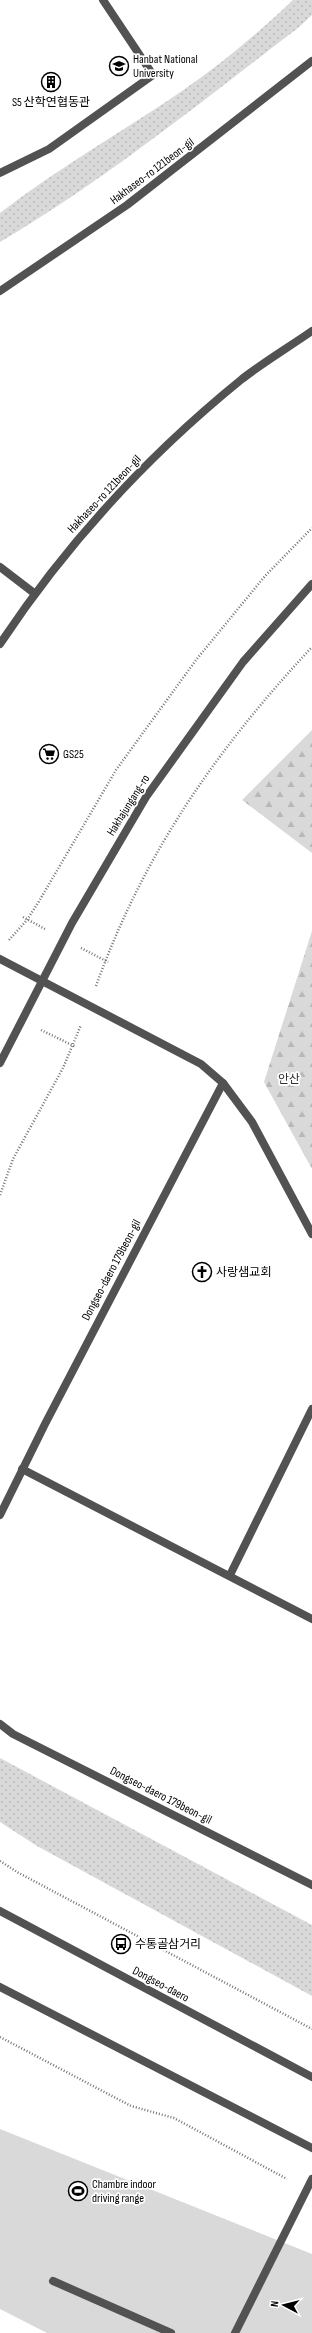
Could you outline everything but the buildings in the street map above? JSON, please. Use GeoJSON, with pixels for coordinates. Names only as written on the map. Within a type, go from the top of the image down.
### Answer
{"type":"FeatureCollection","features":[{"type":"Feature","properties":{"kind":"street"},"geometry":{"type":"LineString","coordinates":[[0,173],[49,149],[154,75],[103,0]]}},
{"type":"Feature","properties":{"kind":"street","name":"Hakhaseo-ro 121beon-gil"},"geometry":{"type":"LineString","coordinates":[[0,291],[127,205],[312,61]]}},
{"type":"Feature","properties":{"kind":"street","name":"Hakhaseo-ro 121beon-gil"},"geometry":{"type":"LineString","coordinates":[[0,644],[34,593],[92,522],[158,454],[243,379],[312,331]]}},
{"type":"Feature","properties":{"kind":"street"},"geometry":{"type":"LineString","coordinates":[[0,567],[34,593]]}},
{"type":"Feature","properties":{"kind":"street","name":"Hakhajungang-ro"},"geometry":{"type":"LineString","coordinates":[[0,1063],[72,922],[146,797],[243,662],[312,584]]}},
{"type":"Feature","properties":{"kind":"street"},"geometry":{"type":"LineString","coordinates":[[0,959],[201,1064],[223,1083],[252,1122],[312,1234]]}},
{"type":"Feature","properties":{"kind":"street","name":"Dongseo-daero 179beon-gil"},"geometry":{"type":"LineString","coordinates":[[0,1515],[22,1469],[223,1083]]}},
{"type":"Feature","properties":{"kind":"street"},"geometry":{"type":"LineString","coordinates":[[230,1575],[312,1408]]}},
{"type":"Feature","properties":{"kind":"street"},"geometry":{"type":"LineString","coordinates":[[22,1469],[230,1575],[312,1619]]}},
{"type":"Feature","properties":{"kind":"street","name":"Dongseo-daero 179beon-gil"},"geometry":{"type":"LineString","coordinates":[[0,1724],[13,1734],[312,1885]]}},
{"type":"Feature","properties":{"kind":"street","name":"Dongseo-daero"},"geometry":{"type":"LineString","coordinates":[[0,1911],[312,2077]]}},
{"type":"Feature","properties":{"kind":"street"},"geometry":{"type":"LineString","coordinates":[[0,1987],[312,2148]]}},
{"type":"Feature","properties":{"kind":"street"},"geometry":{"type":"LineString","coordinates":[[235,2333],[312,2179]]}},
{"type":"Feature","properties":{"kind":"street"},"geometry":{"type":"LineString","coordinates":[[53,2281],[171,2333]]}},
{"type":"Feature","properties":{"kind":"path"},"geometry":{"type":"LineString","coordinates":[[12,934],[27,920],[38,903],[116,770],[196,660],[265,576],[312,528]]}},
{"type":"Feature","properties":{"kind":"path"},"geometry":{"type":"LineString","coordinates":[[105,961],[144,875],[184,806],[237,732],[312,647]]}},
{"type":"Feature","properties":{"kind":"path"},"geometry":{"type":"LineString","coordinates":[[0,1195],[13,1159],[73,1045]]}},
{"type":"Feature","properties":{"kind":"path"},"geometry":{"type":"LineString","coordinates":[[0,1861],[17,1872],[312,2029]]}},
{"type":"Feature","properties":{"kind":"path"},"geometry":{"type":"LineString","coordinates":[[0,2037],[130,2106],[174,2118],[285,2178]]}},
{"type":"Feature","properties":{"kind":"green space"},"geometry":{"type":"Polygon","coordinates":[[[293,0],[312,0],[312,15],[298,28],[115,167],[39,218],[0,242],[0,213],[90,150],[197,81],[239,48],[293,0]]]}},
{"type":"Feature","properties":{"kind":"green space"},"geometry":{"type":"Polygon","coordinates":[[[312,730],[312,853],[242,800],[312,730]]]}},
{"type":"Feature","properties":{"kind":"green space","name":"안산"},"geometry":{"type":"Polygon","coordinates":[[[312,931],[312,1169],[264,1082],[312,931]]]}},
{"type":"Feature","properties":{"kind":"green space"},"geometry":{"type":"Polygon","coordinates":[[[0,1758],[312,1925],[312,1996],[37,1846],[0,1822],[0,1758]]]}},
{"type":"Feature","properties":{"kind":"green space","name":"Chambre indoor driving range"},"geometry":{"type":"Polygon","coordinates":[[[0,2129],[312,2254],[312,2333],[47,2333],[0,2309],[0,2129]]]}},
{"type":"Feature","properties":{"kind":"place","name":"Hanbat National University"},"geometry":{"type":"Point","coordinates":[119,66]}},
{"type":"Feature","properties":{"kind":"place","name":"S5 산학연협동관"},"geometry":{"type":"Point","coordinates":[51,82]}},
{"type":"Feature","properties":{"kind":"place","name":"GS25"},"geometry":{"type":"Point","coordinates":[49,754]}},
{"type":"Feature","properties":{"kind":"place","name":"사랑샘교회"},"geometry":{"type":"Point","coordinates":[202,1272]}},
{"type":"Feature","properties":{"kind":"place","name":"수통골삼거리"},"geometry":{"type":"Point","coordinates":[121,1944]}},
{"type":"Feature","properties":{"kind":"place","name":"Chambre indoor driving range"},"geometry":{"type":"Point","coordinates":[78,2191]}}]}
